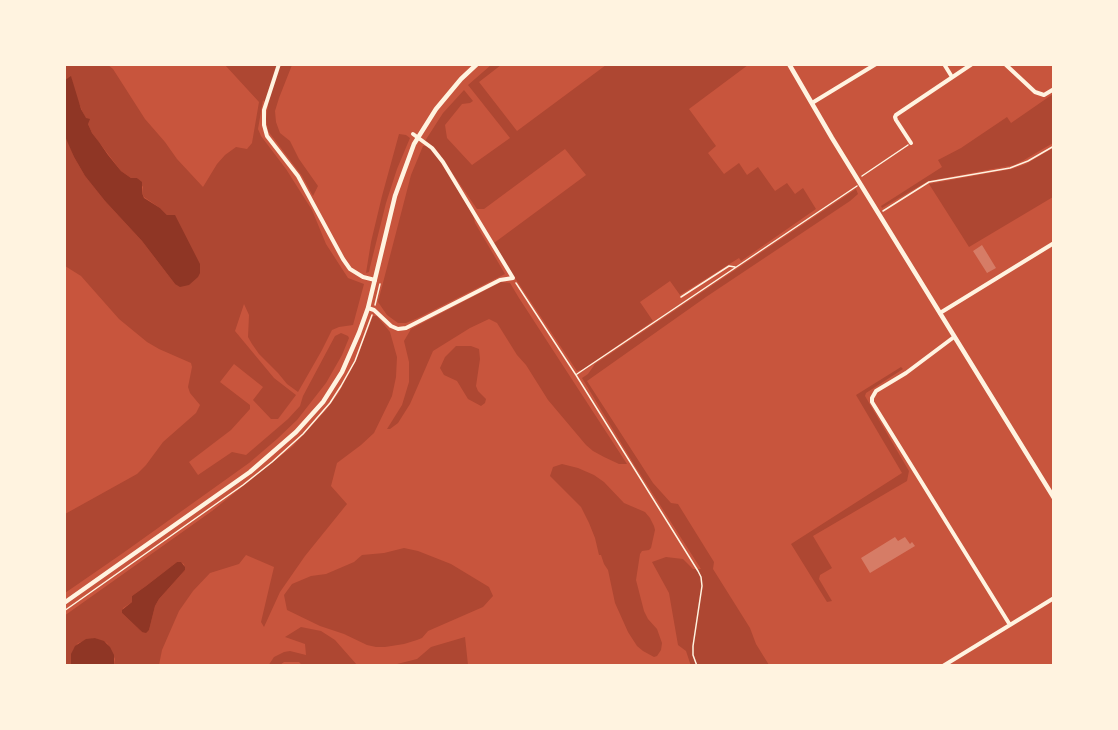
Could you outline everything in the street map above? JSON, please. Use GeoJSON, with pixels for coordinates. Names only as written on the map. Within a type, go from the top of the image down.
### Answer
{"type":"FeatureCollection","features":[{"type":"Feature","properties":{"kind":"street"},"geometry":{"type":"LineString","coordinates":[[279,64],[264,110],[267,136],[298,176],[350,269],[363,277],[375,280]]}},
{"type":"Feature","properties":{"kind":"street"},"geometry":{"type":"LineString","coordinates":[[64,603],[250,472],[296,432],[323,402],[354,346],[368,308],[395,196],[415,136],[441,103],[477,64]]}},
{"type":"Feature","properties":{"kind":"street"},"geometry":{"type":"LineString","coordinates":[[789,64],[1053,498]]}},
{"type":"Feature","properties":{"kind":"street"},"geometry":{"type":"LineString","coordinates":[[812,103],[876,64]]}},
{"type":"Feature","properties":{"kind":"street"},"geometry":{"type":"LineString","coordinates":[[944,64],[952,77]]}},
{"type":"Feature","properties":{"kind":"street"},"geometry":{"type":"LineString","coordinates":[[911,143],[896,120],[896,115],[972,64]]}},
{"type":"Feature","properties":{"kind":"street"},"geometry":{"type":"LineString","coordinates":[[1005,64],[1035,92],[1044,94],[1053,89]]}},
{"type":"Feature","properties":{"kind":"street"},"geometry":{"type":"LineString","coordinates":[[368,308],[374,310],[391,326],[398,329],[406,328],[500,280],[513,278],[443,162],[432,148],[415,136]]}},
{"type":"Feature","properties":{"kind":"street"},"geometry":{"type":"LineString","coordinates":[[940,313],[1053,243]]}},
{"type":"Feature","properties":{"kind":"street"},"geometry":{"type":"LineString","coordinates":[[954,337],[906,373],[876,391],[872,402],[1010,625]]}},
{"type":"Feature","properties":{"kind":"street"},"geometry":{"type":"LineString","coordinates":[[944,666],[1053,598]]}},
{"type":"Feature","properties":{"kind":"path"},"geometry":{"type":"LineString","coordinates":[[576,375],[736,267],[911,143]]}},
{"type":"Feature","properties":{"kind":"path"},"geometry":{"type":"LineString","coordinates":[[879,213],[929,182],[1010,168],[1028,161],[1053,146]]}},
{"type":"Feature","properties":{"kind":"path"},"geometry":{"type":"LineString","coordinates":[[681,297],[729,266],[736,267]]}},
{"type":"Feature","properties":{"kind":"path"},"geometry":{"type":"LineString","coordinates":[[513,278],[701,577],[702,586],[693,646],[697,666]]}},
{"type":"Feature","properties":{"kind":"path"},"geometry":{"type":"LineString","coordinates":[[64,611],[243,485],[303,434],[330,403],[355,361],[381,284]]}},
{"type":"Feature","properties":{"kind":"shaded area"},"geometry":{"type":"Polygon","coordinates":[[[64,65],[108,65],[113,69],[145,119],[203,187],[225,155],[236,147],[247,149],[252,143],[259,102],[225,65],[292,65],[275,111],[276,122],[280,133],[290,141],[299,159],[318,186],[313,196],[302,176],[268,131],[266,119],[268,105],[263,100],[258,129],[312,210],[326,244],[348,278],[364,284],[353,325],[332,330],[298,392],[287,384],[252,344],[248,337],[249,315],[244,304],[235,331],[274,378],[296,395],[278,419],[271,419],[253,400],[263,387],[234,364],[220,382],[250,405],[250,409],[231,430],[189,462],[198,475],[232,452],[246,455],[288,419],[300,406],[335,336],[341,333],[349,338],[326,383],[297,420],[249,463],[65,593],[65,514],[137,474],[163,442],[196,413],[200,405],[188,387],[191,363],[147,342],[119,319],[81,276],[65,266],[65,134],[85,176],[142,241],[175,284],[167,215],[144,197],[143,187],[137,178],[131,178],[121,171],[92,133],[77,99],[71,77],[65,80],[64,65]]]}},
{"type":"Feature","properties":{"kind":"shaded area"},"geometry":{"type":"Polygon","coordinates":[[[491,65],[501,65],[479,82],[517,131],[606,65],[748,65],[689,109],[716,146],[708,153],[724,174],[739,163],[747,175],[758,167],[775,191],[787,183],[795,194],[803,188],[816,209],[741,261],[739,258],[680,295],[670,281],[640,302],[653,321],[582,370],[577,371],[494,243],[586,175],[565,149],[484,209],[477,209],[435,148],[425,141],[443,113],[464,90],[473,101],[462,104],[445,125],[447,138],[472,165],[510,138],[468,85],[491,65]]]}},
{"type":"Feature","properties":{"kind":"shaded area"},"geometry":{"type":"Polygon","coordinates":[[[71,76],[81,109],[86,118],[90,119],[88,124],[92,133],[108,155],[121,171],[142,182],[144,198],[167,215],[175,215],[200,264],[198,277],[189,285],[180,287],[175,284],[142,241],[85,176],[74,157],[64,134],[65,80],[71,76]]]}},
{"type":"Feature","properties":{"kind":"shaded area"},"geometry":{"type":"Polygon","coordinates":[[[1053,94],[1053,143],[1014,165],[928,181],[882,208],[881,206],[942,167],[938,160],[961,148],[1007,117],[1011,123],[1053,94]]]}},
{"type":"Feature","properties":{"kind":"shaded area"},"geometry":{"type":"Polygon","coordinates":[[[399,134],[410,138],[397,169],[369,272],[366,273],[371,242],[399,134]]]}},
{"type":"Feature","properties":{"kind":"shaded area"},"geometry":{"type":"Polygon","coordinates":[[[423,146],[427,146],[434,152],[473,214],[475,223],[505,274],[418,318],[406,323],[398,323],[387,315],[378,302],[411,175],[423,146]]]}},
{"type":"Feature","properties":{"kind":"shaded area"},"geometry":{"type":"Polygon","coordinates":[[[1053,148],[1053,197],[969,247],[929,184],[1012,169],[1026,164],[1053,148]]]}},
{"type":"Feature","properties":{"kind":"shaded area"},"geometry":{"type":"Polygon","coordinates":[[[856,189],[858,194],[850,201],[706,297],[587,381],[653,483],[671,503],[678,504],[714,562],[713,569],[750,628],[756,644],[769,665],[691,666],[686,651],[678,645],[669,593],[652,562],[666,557],[683,559],[693,569],[701,569],[582,378],[595,364],[856,189]]]}},
{"type":"Feature","properties":{"kind":"shaded area"},"geometry":{"type":"Polygon","coordinates":[[[501,282],[510,283],[627,464],[619,464],[586,445],[548,400],[497,323],[489,319],[433,351],[410,404],[398,423],[387,429],[402,405],[409,382],[409,362],[404,341],[411,329],[501,282]]]}},
{"type":"Feature","properties":{"kind":"shaded area"},"geometry":{"type":"Polygon","coordinates":[[[373,316],[377,316],[390,332],[397,357],[392,396],[374,433],[337,463],[331,486],[347,504],[305,556],[280,592],[264,627],[261,622],[274,567],[246,555],[239,564],[210,573],[193,591],[179,611],[162,650],[159,665],[114,665],[115,659],[107,643],[95,638],[78,643],[73,650],[71,665],[65,665],[64,616],[212,511],[293,446],[338,394],[356,361],[373,316]],[[180,562],[132,596],[132,602],[123,608],[122,613],[142,632],[149,630],[159,599],[185,570],[184,564],[180,562]]]}},
{"type":"Feature","properties":{"kind":"shaded area"},"geometry":{"type":"Polygon","coordinates":[[[456,346],[471,346],[479,349],[480,359],[476,386],[486,399],[481,406],[468,399],[457,381],[444,375],[440,368],[445,357],[456,346]]]}},
{"type":"Feature","properties":{"kind":"shaded area"},"geometry":{"type":"Polygon","coordinates":[[[901,367],[903,369],[866,393],[865,396],[909,471],[907,481],[813,536],[832,568],[820,575],[819,579],[832,601],[827,602],[791,544],[902,473],[856,395],[901,367]]]}},
{"type":"Feature","properties":{"kind":"shaded area"},"geometry":{"type":"Polygon","coordinates":[[[562,464],[594,475],[624,503],[645,512],[654,526],[651,548],[640,554],[636,580],[644,611],[657,629],[662,643],[657,656],[654,657],[643,651],[628,632],[615,603],[608,570],[599,555],[595,538],[581,507],[550,476],[553,467],[562,464]]]}},
{"type":"Feature","properties":{"kind":"shaded area"},"geometry":{"type":"Polygon","coordinates":[[[404,548],[451,564],[489,587],[493,596],[483,607],[428,631],[422,638],[385,647],[367,645],[287,610],[284,595],[292,584],[311,576],[326,574],[354,562],[362,555],[404,548]]]}},
{"type":"Feature","properties":{"kind":"shaded area"},"geometry":{"type":"Polygon","coordinates":[[[177,562],[181,562],[185,570],[159,599],[149,630],[146,633],[142,632],[122,613],[122,610],[132,602],[132,596],[177,562]]]}},
{"type":"Feature","properties":{"kind":"shaded area"},"geometry":{"type":"Polygon","coordinates":[[[301,627],[321,631],[335,640],[357,665],[302,665],[299,662],[284,662],[280,665],[268,666],[274,657],[284,652],[290,651],[306,655],[305,644],[285,637],[301,627]]]}},
{"type":"Feature","properties":{"kind":"shaded area"},"geometry":{"type":"Polygon","coordinates":[[[465,637],[468,665],[393,665],[417,659],[431,647],[465,637]]]}},
{"type":"Feature","properties":{"kind":"shaded area"},"geometry":{"type":"Polygon","coordinates":[[[95,638],[104,641],[110,647],[114,655],[114,665],[71,665],[71,654],[75,646],[86,639],[95,638]]]}},
{"type":"Feature","properties":{"kind":"building"},"geometry":{"type":"Polygon","coordinates":[[[982,245],[996,268],[987,273],[973,251],[982,245]]]}},
{"type":"Feature","properties":{"kind":"building"},"geometry":{"type":"Polygon","coordinates":[[[895,537],[898,541],[905,537],[910,544],[912,542],[915,546],[870,573],[861,558],[895,537]]]}}]}
